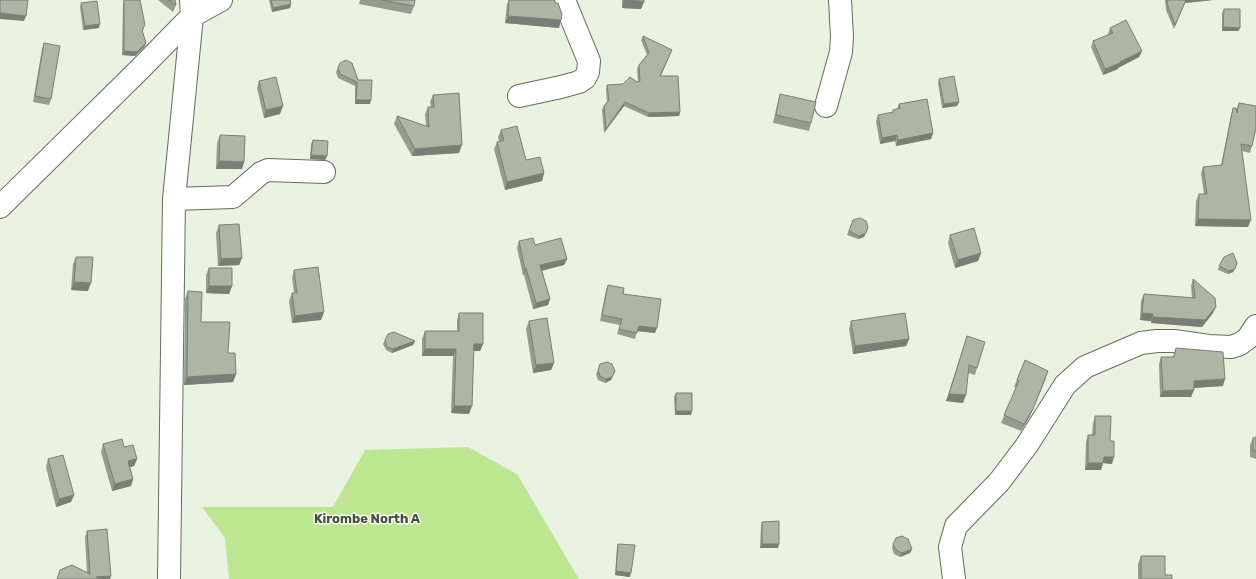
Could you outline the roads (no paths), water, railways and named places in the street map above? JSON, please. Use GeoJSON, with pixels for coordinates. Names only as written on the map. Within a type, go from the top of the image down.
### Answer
{"type":"FeatureCollection","features":[{"type":"Feature","properties":{"kind":"street"},"geometry":{"type":"LineString","coordinates":[[0,207],[140,69],[192,8],[220,0]]}},
{"type":"Feature","properties":{"kind":"street"},"geometry":{"type":"LineString","coordinates":[[519,96],[579,82],[585,78],[588,72],[589,61],[564,0]]}},
{"type":"Feature","properties":{"kind":"street"},"geometry":{"type":"LineString","coordinates":[[826,106],[841,52],[842,37],[840,0]]}},
{"type":"Feature","properties":{"kind":"street"},"geometry":{"type":"LineString","coordinates":[[169,579],[174,199],[192,8]]}},
{"type":"Feature","properties":{"kind":"street"},"geometry":{"type":"LineString","coordinates":[[174,199],[233,197],[261,173],[268,170],[324,172]]}},
{"type":"Feature","properties":{"kind":"street"},"geometry":{"type":"LineString","coordinates":[[954,579],[950,547],[956,526],[999,482],[1027,445],[1065,385],[1085,367],[1141,343],[1157,341],[1231,347],[1240,344],[1248,338],[1256,326]]}},
{"type":"Feature","properties":{"kind":"district","name":"Kirombe North A"},"geometry":{"type":"Point","coordinates":[367,518]}}]}
